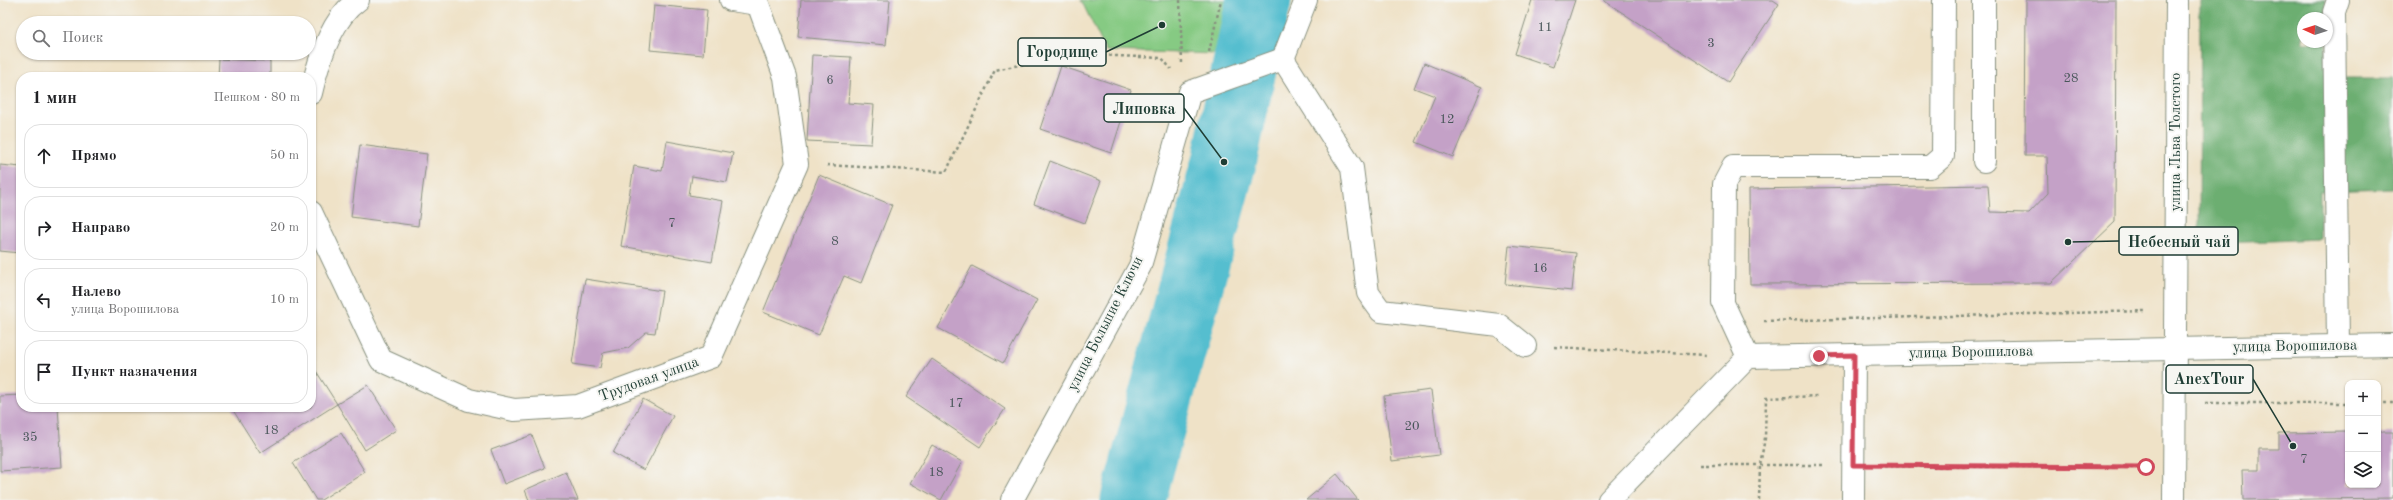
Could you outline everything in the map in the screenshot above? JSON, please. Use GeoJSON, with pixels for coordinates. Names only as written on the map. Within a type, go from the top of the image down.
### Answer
{"type":"FeatureCollection","features":[{"type":"Feature","properties":{"kind":"street"},"geometry":{"type":"LineString","coordinates":[[316,72],[320,56],[348,7],[358,0]]}},
{"type":"Feature","properties":{"kind":"street"},"geometry":{"type":"LineString","coordinates":[[731,0],[758,4],[785,77],[797,164]]}},
{"type":"Feature","properties":{"kind":"street"},"geometry":{"type":"LineString","coordinates":[[1283,60],[1306,0]]}},
{"type":"Feature","properties":{"kind":"street"},"geometry":{"type":"LineString","coordinates":[[1609,500],[1748,357],[1723,304],[1724,184],[1733,167],[1930,167],[1943,156],[1944,0]]}},
{"type":"Feature","properties":{"kind":"street"},"geometry":{"type":"LineString","coordinates":[[1984,0],[1984,161]]}},
{"type":"Feature","properties":{"kind":"street","name":"улица Льва Толстого"},"geometry":{"type":"LineString","coordinates":[[2174,500],[2177,0]]}},
{"type":"Feature","properties":{"kind":"street"},"geometry":{"type":"LineString","coordinates":[[2338,0],[2334,12],[2338,346]]}},
{"type":"Feature","properties":{"kind":"street"},"geometry":{"type":"LineString","coordinates":[[1190,92],[1283,60]]}},
{"type":"Feature","properties":{"kind":"street"},"geometry":{"type":"LineString","coordinates":[[1283,60],[1352,168],[1368,293],[1381,311],[1499,325],[1525,346]]}},
{"type":"Feature","properties":{"kind":"street","name":"улица Большие Ключи"},"geometry":{"type":"LineString","coordinates":[[1012,500],[1140,266],[1190,92]]}},
{"type":"Feature","properties":{"kind":"street","name":"Трудовая улица"},"geometry":{"type":"LineString","coordinates":[[316,223],[381,360],[469,400],[506,409],[514,410],[578,406],[711,357],[797,164]]}},
{"type":"Feature","properties":{"kind":"street","name":"улица Ворошилова"},"geometry":{"type":"LineString","coordinates":[[1748,357],[2393,345]]}},
{"type":"Feature","properties":{"kind":"street"},"geometry":{"type":"LineString","coordinates":[[1853,500],[1854,355]]}},
{"type":"Feature","properties":{"kind":"path"},"geometry":{"type":"LineString","coordinates":[[1180,0],[1182,68]]}},
{"type":"Feature","properties":{"kind":"path"},"geometry":{"type":"LineString","coordinates":[[1190,92],[1208,53],[1221,0]]}},
{"type":"Feature","properties":{"kind":"path"},"geometry":{"type":"LineString","coordinates":[[797,164],[946,172],[995,70],[1073,54],[1162,58]]}},
{"type":"Feature","properties":{"kind":"path"},"geometry":{"type":"LineString","coordinates":[[1731,322],[2147,311],[2147,303]]}},
{"type":"Feature","properties":{"kind":"path"},"geometry":{"type":"LineString","coordinates":[[1525,346],[1748,357]]}},
{"type":"Feature","properties":{"kind":"path"},"geometry":{"type":"LineString","coordinates":[[1759,500],[1760,465],[1766,438],[1766,398],[1819,396]]}},
{"type":"Feature","properties":{"kind":"path"},"geometry":{"type":"LineString","coordinates":[[2198,403],[2345,403]]}},
{"type":"Feature","properties":{"kind":"path"},"geometry":{"type":"LineString","coordinates":[[2381,403],[2393,403]]}},
{"type":"Feature","properties":{"kind":"path"},"geometry":{"type":"LineString","coordinates":[[1700,465],[2146,467]]}},
{"type":"Feature","properties":{"kind":"green space"},"geometry":{"type":"Polygon","coordinates":[[[1081,0],[1238,0],[1220,54],[1106,51],[1081,0]]]}},
{"type":"Feature","properties":{"kind":"green space"},"geometry":{"type":"Polygon","coordinates":[[[2200,0],[2326,0],[2326,12],[2297,12],[2297,48],[2326,48],[2325,78],[2393,78],[2393,189],[2320,191],[2320,239],[2199,244],[2200,0]]]}},
{"type":"Feature","properties":{"kind":"building"},"geometry":{"type":"Polygon","coordinates":[[[801,0],[890,0],[886,45],[798,37],[801,0]]]}},
{"type":"Feature","properties":{"kind":"building"},"geometry":{"type":"Polygon","coordinates":[[[1532,0],[1575,0],[1553,67],[1515,54],[1532,0]]]}},
{"type":"Feature","properties":{"kind":"building"},"geometry":{"type":"Polygon","coordinates":[[[1603,0],[1773,0],[1779,4],[1728,82],[1603,0]]]}},
{"type":"Feature","properties":{"kind":"building"},"geometry":{"type":"Polygon","coordinates":[[[2026,0],[2116,0],[2115,222],[2051,283],[1750,284],[1749,189],[1988,185],[1990,212],[2029,213],[2048,193],[2047,156],[2025,156],[2026,0]]]}},
{"type":"Feature","properties":{"kind":"building"},"geometry":{"type":"Polygon","coordinates":[[[654,5],[707,10],[703,55],[650,50],[654,5]]]}},
{"type":"Feature","properties":{"kind":"building"},"geometry":{"type":"Polygon","coordinates":[[[812,55],[851,57],[848,103],[874,105],[871,144],[807,141],[812,55]]]}},
{"type":"Feature","properties":{"kind":"building"},"geometry":{"type":"Polygon","coordinates":[[[219,60],[270,61],[270,72],[218,72],[219,60]]]}},
{"type":"Feature","properties":{"kind":"building"},"geometry":{"type":"Polygon","coordinates":[[[1424,63],[1482,87],[1453,157],[1416,142],[1435,96],[1414,88],[1424,63]]]}},
{"type":"Feature","properties":{"kind":"building"},"geometry":{"type":"Polygon","coordinates":[[[1061,66],[1131,90],[1111,153],[1040,129],[1061,66]]]}},
{"type":"Feature","properties":{"kind":"building"},"geometry":{"type":"Polygon","coordinates":[[[667,141],[733,153],[727,182],[692,176],[689,195],[723,201],[712,262],[621,246],[634,166],[662,171],[667,141]]]}},
{"type":"Feature","properties":{"kind":"building"},"geometry":{"type":"Polygon","coordinates":[[[360,145],[427,154],[418,226],[351,217],[360,145]]]}},
{"type":"Feature","properties":{"kind":"building"},"geometry":{"type":"Polygon","coordinates":[[[1050,161],[1101,181],[1085,223],[1034,204],[1050,161]]]}},
{"type":"Feature","properties":{"kind":"building"},"geometry":{"type":"Polygon","coordinates":[[[0,165],[16,167],[16,253],[0,251],[0,165]]]}},
{"type":"Feature","properties":{"kind":"building"},"geometry":{"type":"Polygon","coordinates":[[[819,175],[892,205],[861,283],[844,276],[819,335],[763,312],[819,175]]]}},
{"type":"Feature","properties":{"kind":"building"},"geometry":{"type":"Polygon","coordinates":[[[1509,246],[1576,253],[1572,291],[1505,284],[1509,246]]]}},
{"type":"Feature","properties":{"kind":"building"},"geometry":{"type":"Polygon","coordinates":[[[972,266],[1037,300],[1003,363],[938,328],[972,266]]]}},
{"type":"Feature","properties":{"kind":"building"},"geometry":{"type":"Polygon","coordinates":[[[585,279],[662,291],[655,333],[646,332],[628,348],[603,353],[600,368],[572,364],[585,279]]]}},
{"type":"Feature","properties":{"kind":"building"},"geometry":{"type":"Polygon","coordinates":[[[932,359],[1005,409],[980,447],[906,397],[932,359]]]}},
{"type":"Feature","properties":{"kind":"building"},"geometry":{"type":"Polygon","coordinates":[[[316,371],[337,404],[260,453],[234,412],[316,412],[316,371]]]}},
{"type":"Feature","properties":{"kind":"building"},"geometry":{"type":"Polygon","coordinates":[[[368,385],[396,430],[365,450],[337,404],[368,385]]]}},
{"type":"Feature","properties":{"kind":"building"},"geometry":{"type":"Polygon","coordinates":[[[1431,390],[1439,455],[1392,461],[1384,396],[1431,390]]]}},
{"type":"Feature","properties":{"kind":"building"},"geometry":{"type":"Polygon","coordinates":[[[16,395],[16,412],[58,412],[62,467],[0,471],[0,396],[16,395]]]}},
{"type":"Feature","properties":{"kind":"building"},"geometry":{"type":"Polygon","coordinates":[[[643,399],[673,416],[644,470],[613,453],[643,399]]]}},
{"type":"Feature","properties":{"kind":"building"},"geometry":{"type":"Polygon","coordinates":[[[2345,432],[2345,488],[2381,488],[2381,432],[2393,432],[2393,498],[2243,500],[2242,470],[2259,470],[2259,449],[2279,449],[2279,433],[2345,432]]]}},
{"type":"Feature","properties":{"kind":"building"},"geometry":{"type":"Polygon","coordinates":[[[341,433],[365,472],[321,500],[316,500],[293,463],[341,433]]]}},
{"type":"Feature","properties":{"kind":"building"},"geometry":{"type":"Polygon","coordinates":[[[532,435],[545,468],[504,484],[491,450],[532,435]]]}},
{"type":"Feature","properties":{"kind":"building"},"geometry":{"type":"Polygon","coordinates":[[[932,445],[962,462],[941,500],[910,483],[932,445]]]}},
{"type":"Feature","properties":{"kind":"building"},"geometry":{"type":"Polygon","coordinates":[[[566,472],[578,500],[529,500],[525,490],[566,472]]]}},
{"type":"Feature","properties":{"kind":"building"},"geometry":{"type":"Polygon","coordinates":[[[1337,474],[1358,500],[1306,500],[1337,474]]]}},
{"type":"Feature","properties":{"kind":"waterway"},"geometry":{"type":"LineString","coordinates":[[1133,500],[1224,162],[1259,0]]}},
{"type":"Feature","properties":{"kind":"place","name":"Городище"},"geometry":{"type":"Point","coordinates":[1162,25]}},
{"type":"Feature","properties":{"kind":"place","name":"Липовка"},"geometry":{"type":"Point","coordinates":[1224,162]}},
{"type":"Feature","properties":{"kind":"place","name":"Небесный чай"},"geometry":{"type":"Point","coordinates":[2068,242]}},
{"type":"Feature","properties":{"kind":"place","name":"AnexTour"},"geometry":{"type":"Point","coordinates":[2293,446]}},
{"type":"Feature","properties":{"kind":"route"},"geometry":{"type":"LineString","coordinates":[[1819,356],[1854,355],[1853,465],[2146,467]]}}]}
